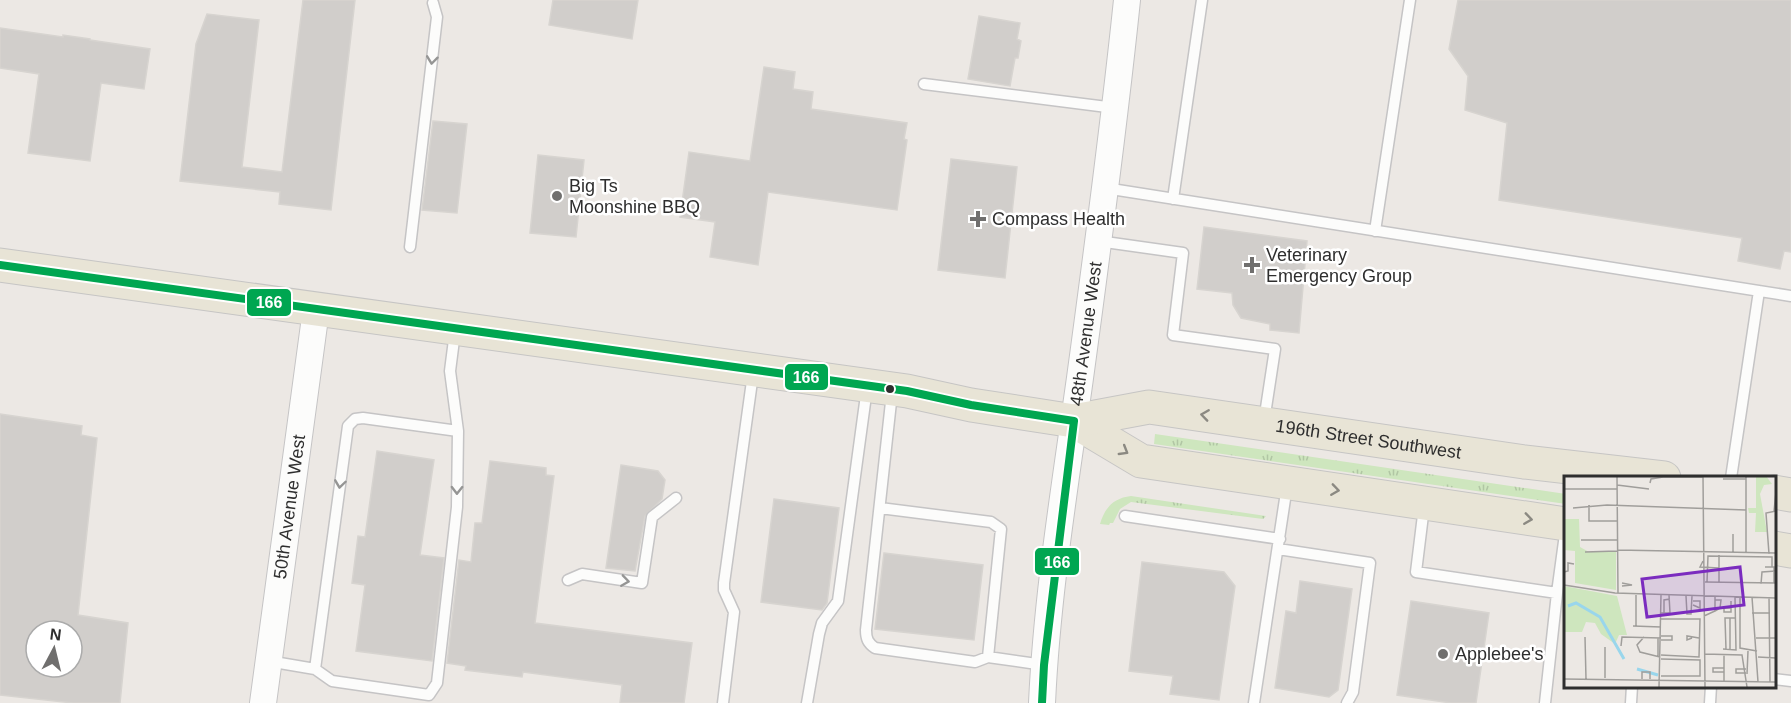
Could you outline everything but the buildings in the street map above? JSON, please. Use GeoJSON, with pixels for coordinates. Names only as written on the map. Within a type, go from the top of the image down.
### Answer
{"type":"FeatureCollection","features":[{"type":"Feature","properties":{"kind":"main road","name":"196th Street Southwest"},"geometry":{"type":"LineString","coordinates":[[0,265],[880,388],[1074,422],[1149,407],[1524,462],[1646,476]]}},
{"type":"Feature","properties":{"kind":"main road","name":"196th Street Southwest"},"geometry":{"type":"LineString","coordinates":[[1074,422],[1141,461],[1564,525]]}},
{"type":"Feature","properties":{"kind":"main road"},"geometry":{"type":"LineString","coordinates":[[1776,492],[1791,495]]}},
{"type":"Feature","properties":{"kind":"main road"},"geometry":{"type":"LineString","coordinates":[[1776,548],[1791,551]]}},
{"type":"Feature","properties":{"kind":"street","name":"48th Avenue West"},"geometry":{"type":"LineString","coordinates":[[1042,703],[1044,665],[1116,108],[1127,0]]}},
{"type":"Feature","properties":{"kind":"street","name":"50th Avenue West"},"geometry":{"type":"LineString","coordinates":[[263,703],[316,310]]}},
{"type":"Feature","properties":{"kind":"lane"},"geometry":{"type":"LineString","coordinates":[[1173,199],[1202,0]]}},
{"type":"Feature","properties":{"kind":"lane"},"geometry":{"type":"LineString","coordinates":[[1375,231],[1410,0]]}},
{"type":"Feature","properties":{"kind":"lane"},"geometry":{"type":"LineString","coordinates":[[410,247],[438,17],[433,3]]}},
{"type":"Feature","properties":{"kind":"lane"},"geometry":{"type":"LineString","coordinates":[[924,84],[1116,108]]}},
{"type":"Feature","properties":{"kind":"lane"},"geometry":{"type":"LineString","coordinates":[[1105,188],[1791,296]]}},
{"type":"Feature","properties":{"kind":"lane"},"geometry":{"type":"LineString","coordinates":[[1098,241],[1183,253],[1173,335],[1275,349],[1263,423]]}},
{"type":"Feature","properties":{"kind":"lane"},"geometry":{"type":"LineString","coordinates":[[1731,476],[1759,291]]}},
{"type":"Feature","properties":{"kind":"lane"},"geometry":{"type":"LineString","coordinates":[[268,661],[315,669],[332,681],[429,695],[437,683],[457,507],[458,431],[450,371],[456,329]]}},
{"type":"Feature","properties":{"kind":"lane"},"geometry":{"type":"LineString","coordinates":[[723,703],[734,612],[724,590],[724,583],[754,370]]}},
{"type":"Feature","properties":{"kind":"lane"},"geometry":{"type":"LineString","coordinates":[[880,388],[880,508],[866,630],[868,643],[875,648],[975,662],[988,657],[1044,665]]}},
{"type":"Feature","properties":{"kind":"lane"},"geometry":{"type":"LineString","coordinates":[[807,703],[822,623],[838,601],[880,388]]}},
{"type":"Feature","properties":{"kind":"lane"},"geometry":{"type":"LineString","coordinates":[[315,669],[348,426],[355,419],[363,418],[458,431]]}},
{"type":"Feature","properties":{"kind":"lane"},"geometry":{"type":"LineString","coordinates":[[1254,703],[1287,483]]}},
{"type":"Feature","properties":{"kind":"lane"},"geometry":{"type":"LineString","coordinates":[[568,580],[582,574],[642,583],[652,517],[676,498]]}},
{"type":"Feature","properties":{"kind":"lane"},"geometry":{"type":"LineString","coordinates":[[1425,503],[1416,572],[1557,593]]}},
{"type":"Feature","properties":{"kind":"lane"},"geometry":{"type":"LineString","coordinates":[[880,508],[990,522],[1001,529],[988,657]]}},
{"type":"Feature","properties":{"kind":"lane"},"geometry":{"type":"LineString","coordinates":[[1125,516],[1370,563],[1353,692],[1347,703]]}},
{"type":"Feature","properties":{"kind":"lane"},"geometry":{"type":"LineString","coordinates":[[1545,703],[1564,540]]}},
{"type":"Feature","properties":{"kind":"lane"},"geometry":{"type":"LineString","coordinates":[[1776,679],[1791,681]]}},
{"type":"Feature","properties":{"kind":"lane"},"geometry":{"type":"LineString","coordinates":[[1631,703],[1632,688]]}},
{"type":"Feature","properties":{"kind":"lane"},"geometry":{"type":"LineString","coordinates":[[1710,703],[1711,688]]}},
{"type":"Feature","properties":{"kind":"green space"},"geometry":{"type":"Polygon","coordinates":[[[1155,434],[1564,494],[1564,504],[1154,444],[1155,434]]]}},
{"type":"Feature","properties":{"kind":"green space"},"geometry":{"type":"Polygon","coordinates":[[[1131,496],[1266,516],[1263,519],[1131,502],[1120,509],[1113,523],[1100,524],[1111,504],[1131,496]]]}},
{"type":"Feature","properties":{"kind":"transit line","name":"166"},"geometry":{"type":"LineString","coordinates":[[0,265],[907,391],[971,405],[1074,421]]}},
{"type":"Feature","properties":{"kind":"transit line","name":"166"},"geometry":{"type":"LineString","coordinates":[[1042,703],[1044,665],[1074,421]]}},
{"type":"Feature","properties":{"kind":"place","name":"Big Ts Moonshine BBQ"},"geometry":{"type":"Point","coordinates":[557,196]}},
{"type":"Feature","properties":{"kind":"place","name":"Compass Health"},"geometry":{"type":"Point","coordinates":[978,219]}},
{"type":"Feature","properties":{"kind":"place","name":"Veterinary Emergency Group"},"geometry":{"type":"Point","coordinates":[1252,265]}},
{"type":"Feature","properties":{"kind":"place","name":"Applebee's"},"geometry":{"type":"Point","coordinates":[1443,654]}}]}
